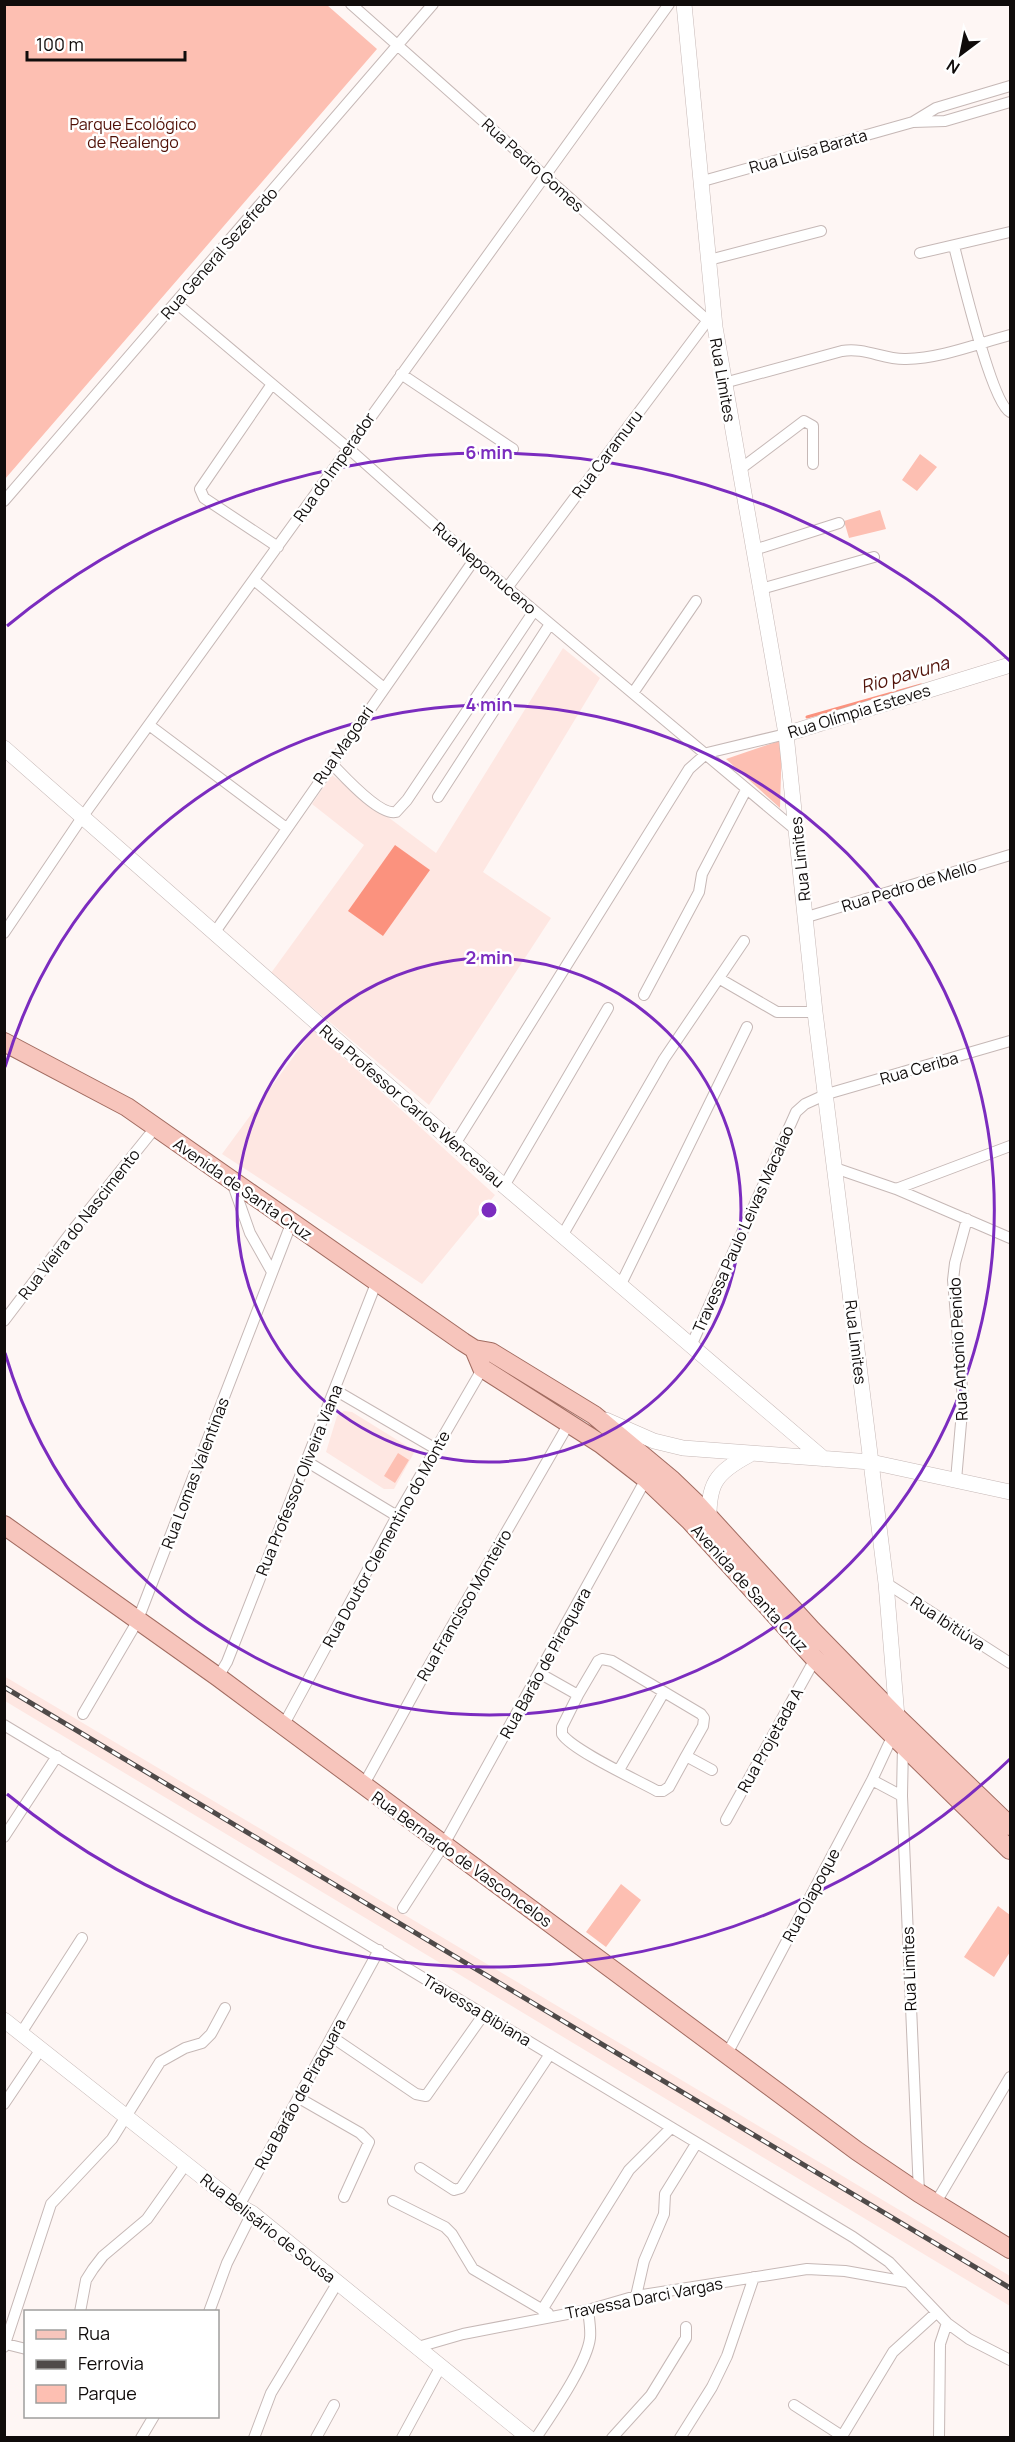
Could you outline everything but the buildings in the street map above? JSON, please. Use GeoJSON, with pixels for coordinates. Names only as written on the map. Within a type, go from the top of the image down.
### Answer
{"type":"FeatureCollection","features":[{"type":"Feature","properties":{"kind":"main road","name":"Avenida de Santa Cruz"},"geometry":{"type":"LineString","coordinates":[[4,1042],[127,1107],[291,1224],[377,1281],[483,1357],[568,1425],[601,1444],[646,1479],[711,1545],[815,1659],[897,1732],[1011,1826]]}},
{"type":"Feature","properties":{"kind":"main road","name":"Avenida de Santa Cruz"},"geometry":{"type":"LineString","coordinates":[[483,1357],[594,1415],[631,1444],[709,1516],[812,1630],[897,1732],[1011,1850]]}},
{"type":"Feature","properties":{"kind":"main road","name":"Rua Bernardo de Vasconcelos"},"geometry":{"type":"LineString","coordinates":[[4,1526],[218,1677],[857,2151],[935,2204],[1011,2249]]}},
{"type":"Feature","properties":{"kind":"street","name":"Rua Pedro Gomes"},"geometry":{"type":"LineString","coordinates":[[351,4],[711,323]]}},
{"type":"Feature","properties":{"kind":"street","name":"Rua General Sezefredo"},"geometry":{"type":"LineString","coordinates":[[4,501],[433,4]]}},
{"type":"Feature","properties":{"kind":"street","name":"Rua do Imperador"},"geometry":{"type":"LineString","coordinates":[[4,933],[83,816],[669,4]]}},
{"type":"Feature","properties":{"kind":"street","name":"Rua Limites"},"geometry":{"type":"LineString","coordinates":[[684,4],[703,181],[711,323],[724,383],[786,734],[807,916],[815,1012],[886,1583],[902,1796],[919,2193]]}},
{"type":"Feature","properties":{"kind":"street","name":"Rua Luísa Barata"},"geometry":{"type":"LineString","coordinates":[[923,122],[936,108],[1011,86]]}},
{"type":"Feature","properties":{"kind":"street","name":"Rua Luísa Barata"},"geometry":{"type":"LineString","coordinates":[[703,181],[923,122],[1011,102]]}},
{"type":"Feature","properties":{"kind":"street"},"geometry":{"type":"LineString","coordinates":[[709,260],[821,231]]}},
{"type":"Feature","properties":{"kind":"street"},"geometry":{"type":"LineString","coordinates":[[920,253],[1011,232]]}},
{"type":"Feature","properties":{"kind":"street"},"geometry":{"type":"LineString","coordinates":[[954,246],[980,344],[1001,404],[1011,412]]}},
{"type":"Feature","properties":{"kind":"street","name":"Rua Nepomuceno"},"geometry":{"type":"LineString","coordinates":[[176,303],[348,448],[474,560],[707,753],[746,790],[797,831]]}},
{"type":"Feature","properties":{"kind":"street","name":"Rua Caramuru"},"geometry":{"type":"LineString","coordinates":[[507,588],[711,323]]}},
{"type":"Feature","properties":{"kind":"street"},"geometry":{"type":"LineString","coordinates":[[724,383],[842,351],[859,350],[904,359],[928,357],[1011,335]]}},
{"type":"Feature","properties":{"kind":"street"},"geometry":{"type":"LineString","coordinates":[[401,374],[513,449]]}},
{"type":"Feature","properties":{"kind":"street"},"geometry":{"type":"LineString","coordinates":[[272,384],[200,489],[204,498],[278,547]]}},
{"type":"Feature","properties":{"kind":"street"},"geometry":{"type":"LineString","coordinates":[[739,470],[804,422],[813,426],[813,464]]}},
{"type":"Feature","properties":{"kind":"street"},"geometry":{"type":"LineString","coordinates":[[754,550],[839,523]]}},
{"type":"Feature","properties":{"kind":"street"},"geometry":{"type":"LineString","coordinates":[[761,589],[874,557]]}},
{"type":"Feature","properties":{"kind":"street","name":"Rua Magoari"},"geometry":{"type":"LineString","coordinates":[[215,932],[285,827],[474,560]]}},
{"type":"Feature","properties":{"kind":"street"},"geometry":{"type":"LineString","coordinates":[[254,580],[384,688]]}},
{"type":"Feature","properties":{"kind":"street"},"geometry":{"type":"LineString","coordinates":[[633,693],[696,601]]}},
{"type":"Feature","properties":{"kind":"street"},"geometry":{"type":"LineString","coordinates":[[331,763],[365,796],[387,812],[396,812],[407,800],[534,611]]}},
{"type":"Feature","properties":{"kind":"street"},"geometry":{"type":"LineString","coordinates":[[438,797],[553,626]]}},
{"type":"Feature","properties":{"kind":"street","name":"Rua Olímpia Esteves"},"geometry":{"type":"LineString","coordinates":[[707,753],[786,734],[1011,665]]}},
{"type":"Feature","properties":{"kind":"street"},"geometry":{"type":"LineString","coordinates":[[149,725],[285,827]]}},
{"type":"Feature","properties":{"kind":"street","name":"Rua Professor Carlos Wenceslau"},"geometry":{"type":"LineString","coordinates":[[4,748],[454,1144],[824,1459]]}},
{"type":"Feature","properties":{"kind":"street"},"geometry":{"type":"LineString","coordinates":[[454,1144],[682,778],[697,760],[707,753]]}},
{"type":"Feature","properties":{"kind":"street"},"geometry":{"type":"LineString","coordinates":[[644,995],[699,892],[702,874],[746,790]]}},
{"type":"Feature","properties":{"kind":"street","name":"Rua Pedro de Mello"},"geometry":{"type":"LineString","coordinates":[[807,916],[1011,855]]}},
{"type":"Feature","properties":{"kind":"street"},"geometry":{"type":"LineString","coordinates":[[562,1236],[664,1059],[720,979],[744,940]]}},
{"type":"Feature","properties":{"kind":"street"},"geometry":{"type":"LineString","coordinates":[[720,979],[777,1012],[815,1012]]}},
{"type":"Feature","properties":{"kind":"street"},"geometry":{"type":"LineString","coordinates":[[504,1186],[608,1008]]}},
{"type":"Feature","properties":{"kind":"street"},"geometry":{"type":"LineString","coordinates":[[620,1286],[747,1027]]}},
{"type":"Feature","properties":{"kind":"street","name":"Rua Ceriba"},"geometry":{"type":"LineString","coordinates":[[827,1094],[1011,1041]]}},
{"type":"Feature","properties":{"kind":"street","name":"Travessa Paulo Leivas Macalao"},"geometry":{"type":"LineString","coordinates":[[691,1346],[796,1112],[805,1104],[827,1094]]}},
{"type":"Feature","properties":{"kind":"street","name":"Rua Vieira do Nascimento"},"geometry":{"type":"LineString","coordinates":[[4,1321],[72,1231],[155,1128]]}},
{"type":"Feature","properties":{"kind":"street"},"geometry":{"type":"LineString","coordinates":[[896,1189],[1011,1146]]}},
{"type":"Feature","properties":{"kind":"street"},"geometry":{"type":"LineString","coordinates":[[835,1168],[896,1189],[1011,1238]]}},
{"type":"Feature","properties":{"kind":"street"},"geometry":{"type":"LineString","coordinates":[[231,1182],[250,1233],[272,1272]]}},
{"type":"Feature","properties":{"kind":"street","name":"Rua Antonio Penido"},"geometry":{"type":"LineString","coordinates":[[956,1480],[963,1400],[953,1280],[955,1263],[967,1219]]}},
{"type":"Feature","properties":{"kind":"street","name":"Rua Lomas Valentinas"},"geometry":{"type":"LineString","coordinates":[[83,1714],[137,1622],[291,1224]]}},
{"type":"Feature","properties":{"kind":"street","name":"Rua Professor Oliveira Viana"},"geometry":{"type":"LineString","coordinates":[[218,1677],[227,1662],[377,1281]]}},
{"type":"Feature","properties":{"kind":"street","name":"Rua Doutor Clementino do Monte"},"geometry":{"type":"LineString","coordinates":[[283,1726],[436,1449],[483,1357]]}},
{"type":"Feature","properties":{"kind":"street"},"geometry":{"type":"LineString","coordinates":[[335,1390],[436,1449]]}},
{"type":"Feature","properties":{"kind":"street"},"geometry":{"type":"LineString","coordinates":[[594,1415],[666,1445],[749,1455],[871,1462],[1011,1492]]}},
{"type":"Feature","properties":{"kind":"street","name":"Rua Francisco Monteiro"},"geometry":{"type":"LineString","coordinates":[[363,1786],[568,1425]]}},
{"type":"Feature","properties":{"kind":"street"},"geometry":{"type":"LineString","coordinates":[[779,1456],[791,1447],[791,1438],[787,1428]]}},
{"type":"Feature","properties":{"kind":"street"},"geometry":{"type":"LineString","coordinates":[[711,1545],[709,1499],[720,1473],[749,1455]]}},
{"type":"Feature","properties":{"kind":"street"},"geometry":{"type":"LineString","coordinates":[[306,1461],[397,1516]]}},
{"type":"Feature","properties":{"kind":"street","name":"Rua Barão de Piraquara"},"geometry":{"type":"LineString","coordinates":[[403,1908],[443,1846],[646,1479]]}},
{"type":"Feature","properties":{"kind":"street","name":"Rua Ibitiúva"},"geometry":{"type":"LineString","coordinates":[[886,1583],[1011,1663]]}},
{"type":"Feature","properties":{"kind":"street"},"geometry":{"type":"LineString","coordinates":[[602,1659],[612,1661],[704,1718],[703,1726],[663,1791],[657,1791],[568,1741],[562,1734],[562,1727],[578,1695],[595,1664],[602,1659]]}},
{"type":"Feature","properties":{"kind":"street","name":"Rua Projetada A"},"geometry":{"type":"LineString","coordinates":[[726,1820],[815,1659]]}},
{"type":"Feature","properties":{"kind":"street"},"geometry":{"type":"LineString","coordinates":[[539,1673],[578,1695]]}},
{"type":"Feature","properties":{"kind":"street"},"geometry":{"type":"LineString","coordinates":[[620,1770],[664,1692]]}},
{"type":"Feature","properties":{"kind":"street","name":"Travessa Bibiana"},"geometry":{"type":"LineString","coordinates":[[4,1725],[853,2237],[889,2262],[947,2323],[969,2339],[1011,2360]]}},
{"type":"Feature","properties":{"kind":"street","name":"Rua Oiapoque"},"geometry":{"type":"LineString","coordinates":[[727,2054],[897,1732]]}},
{"type":"Feature","properties":{"kind":"street"},"geometry":{"type":"LineString","coordinates":[[4,1837],[57,1756]]}},
{"type":"Feature","properties":{"kind":"street"},"geometry":{"type":"LineString","coordinates":[[686,1756],[712,1770]]}},
{"type":"Feature","properties":{"kind":"street"},"geometry":{"type":"LineString","coordinates":[[872,1780],[902,1796]]}},
{"type":"Feature","properties":{"kind":"street"},"geometry":{"type":"LineString","coordinates":[[21,2033],[82,1938]]}},
{"type":"Feature","properties":{"kind":"street","name":"Rua Barão de Piraquara"},"geometry":{"type":"LineString","coordinates":[[210,2310],[246,2210],[298,2098],[379,1950]]}},
{"type":"Feature","properties":{"kind":"street"},"geometry":{"type":"LineString","coordinates":[[24,2349],[5,2345],[51,2204],[58,2193],[104,2149],[160,2062],[185,2048],[202,2043],[211,2034],[225,2008]]}},
{"type":"Feature","properties":{"kind":"street"},"geometry":{"type":"LineString","coordinates":[[332,2037],[417,2094],[426,2096],[484,2014]]}},
{"type":"Feature","properties":{"kind":"street","name":"Rua Belisário de Sousa"},"geometry":{"type":"LineString","coordinates":[[4,2020],[338,2282],[529,2438]]}},
{"type":"Feature","properties":{"kind":"street"},"geometry":{"type":"LineString","coordinates":[[4,2104],[41,2049]]}},
{"type":"Feature","properties":{"kind":"street"},"geometry":{"type":"LineString","coordinates":[[420,2168],[458,2190],[550,2054]]}},
{"type":"Feature","properties":{"kind":"street"},"geometry":{"type":"LineString","coordinates":[[935,2204],[1011,2077]]}},
{"type":"Feature","properties":{"kind":"street"},"geometry":{"type":"LineString","coordinates":[[298,2098],[360,2133],[369,2142],[344,2197]]}},
{"type":"Feature","properties":{"kind":"street"},"geometry":{"type":"LineString","coordinates":[[542,2310],[624,2177],[671,2128]]}},
{"type":"Feature","properties":{"kind":"street"},"geometry":{"type":"LineString","coordinates":[[636,2296],[644,2261],[664,2214],[665,2194],[696,2144]]}},
{"type":"Feature","properties":{"kind":"street"},"geometry":{"type":"LineString","coordinates":[[81,2310],[86,2280],[93,2269],[103,2256],[147,2219],[186,2164]]}},
{"type":"Feature","properties":{"kind":"street"},"geometry":{"type":"LineString","coordinates":[[393,2200],[445,2227],[452,2234],[473,2269],[554,2316]]}},
{"type":"Feature","properties":{"kind":"street","name":"Travessa Darci Vargas"},"geometry":{"type":"LineString","coordinates":[[418,2347],[463,2334],[588,2310],[636,2296],[807,2269],[828,2269],[908,2282]]}},
{"type":"Feature","properties":{"kind":"street"},"geometry":{"type":"LineString","coordinates":[[680,2438],[712,2387],[728,2356],[754,2277]]}},
{"type":"Feature","properties":{"kind":"street"},"geometry":{"type":"LineString","coordinates":[[254,2438],[271,2393],[338,2282]]}},
{"type":"Feature","properties":{"kind":"street"},"geometry":{"type":"LineString","coordinates":[[536,2438],[566,2390],[588,2347],[590,2333],[588,2310]]}},
{"type":"Feature","properties":{"kind":"street"},"geometry":{"type":"LineString","coordinates":[[794,2405],[841,2437],[893,2352],[936,2313]]}},
{"type":"Feature","properties":{"kind":"street"},"geometry":{"type":"LineString","coordinates":[[939,2438],[940,2343],[947,2323]]}},
{"type":"Feature","properties":{"kind":"street"},"geometry":{"type":"LineString","coordinates":[[612,2438],[651,2395],[686,2338],[686,2327]]}},
{"type":"Feature","properties":{"kind":"street"},"geometry":{"type":"LineString","coordinates":[[402,2438],[441,2366]]}},
{"type":"Feature","properties":{"kind":"street"},"geometry":{"type":"LineString","coordinates":[[316,2438],[334,2405]]}},
{"type":"Feature","properties":{"kind":"street"},"geometry":{"type":"LineString","coordinates":[[141,2438],[153,2418]]}},
{"type":"Feature","properties":{"kind":"shaded area"},"geometry":{"type":"Polygon","coordinates":[[[563,648],[600,678],[483,872],[551,918],[429,1105],[271,973],[364,845],[312,804],[332,775],[436,853],[563,648]]]}},
{"type":"Feature","properties":{"kind":"shaded area"},"geometry":{"type":"Polygon","coordinates":[[[395,845],[430,870],[383,936],[348,911],[395,845]]]}},
{"type":"Feature","properties":{"kind":"shaded area"},"geometry":{"type":"Polygon","coordinates":[[[313,1030],[495,1195],[422,1284],[222,1154],[313,1030]]]}},
{"type":"Feature","properties":{"kind":"shaded area"},"geometry":{"type":"Polygon","coordinates":[[[344,1411],[352,1412],[415,1451],[394,1489],[384,1489],[326,1452],[337,1416],[344,1411]]]}},
{"type":"Feature","properties":{"kind":"shaded area"},"geometry":{"type":"Polygon","coordinates":[[[4,1676],[1010,2276],[1010,2306],[5,1701],[4,1676]]]}},
{"type":"Feature","properties":{"kind":"green space","name":"Parque Ecológico de Realengo"},"geometry":{"type":"Polygon","coordinates":[[[5,4],[327,5],[377,49],[5,479],[5,4]]]}},
{"type":"Feature","properties":{"kind":"green space"},"geometry":{"type":"Polygon","coordinates":[[[920,454],[937,467],[917,491],[902,480],[920,454]]]}},
{"type":"Feature","properties":{"kind":"green space"},"geometry":{"type":"Polygon","coordinates":[[[880,510],[886,529],[849,538],[844,521],[880,510]]]}},
{"type":"Feature","properties":{"kind":"green space"},"geometry":{"type":"Polygon","coordinates":[[[782,740],[780,808],[726,759],[782,740]]]}},
{"type":"Feature","properties":{"kind":"green space"},"geometry":{"type":"Polygon","coordinates":[[[398,1453],[409,1460],[395,1483],[384,1476],[398,1453]]]}},
{"type":"Feature","properties":{"kind":"green space"},"geometry":{"type":"Polygon","coordinates":[[[621,1884],[641,1900],[606,1947],[586,1932],[621,1884]]]}},
{"type":"Feature","properties":{"kind":"green space"},"geometry":{"type":"Polygon","coordinates":[[[998,1906],[1010,1915],[1010,1952],[994,1977],[964,1957],[998,1906]]]}},
{"type":"Feature","properties":{"kind":"waterway","name":"Rio pavuna"},"geometry":{"type":"LineString","coordinates":[[807,717],[921,685]]}},
{"type":"Feature","properties":{"kind":"railway"},"geometry":{"type":"LineString","coordinates":[[4,1687],[1010,2288]]}}]}
